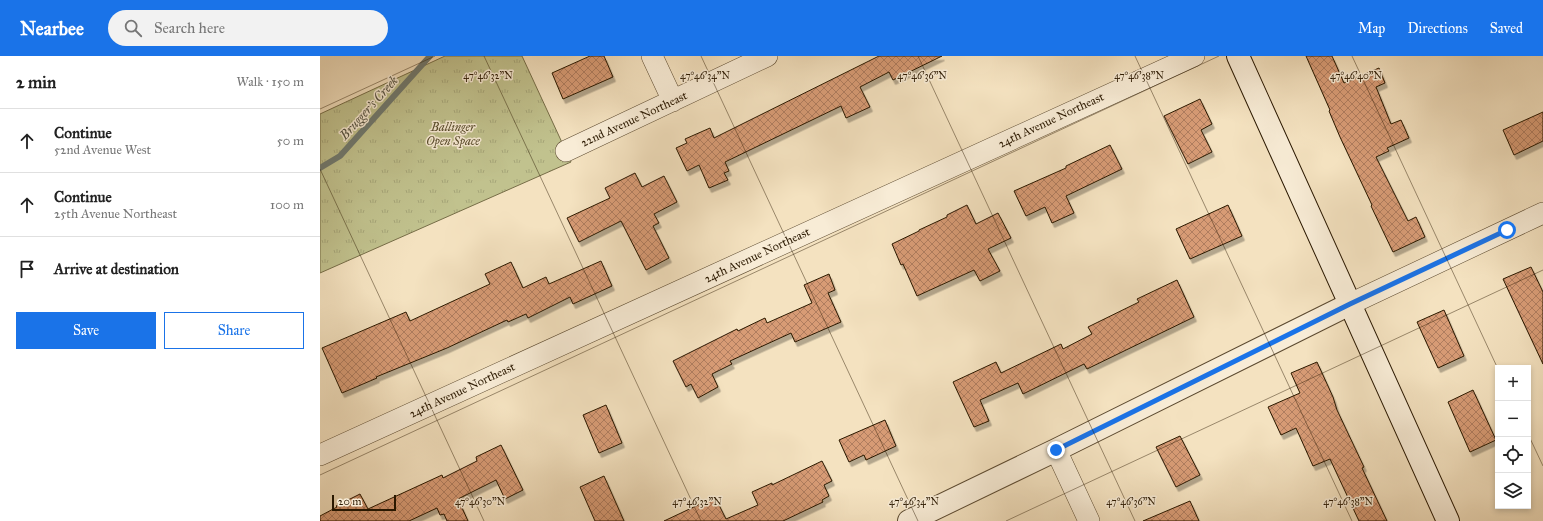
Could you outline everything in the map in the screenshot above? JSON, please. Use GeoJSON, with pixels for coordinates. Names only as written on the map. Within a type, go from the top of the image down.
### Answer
{"type":"FeatureCollection","features":[{"type":"Feature","properties":{"kind":"main road"},"geometry":{"type":"LineString","coordinates":[[1238,56],[1448,521]]}},
{"type":"Feature","properties":{"kind":"main road"},"geometry":{"type":"LineString","coordinates":[[909,521],[1350,304]]}},
{"type":"Feature","properties":{"kind":"street"},"geometry":{"type":"LineString","coordinates":[[652,56],[673,101]]}},
{"type":"Feature","properties":{"kind":"street","name":"22nd Avenue Northeast"},"geometry":{"type":"LineString","coordinates":[[566,152],[767,56]]}},
{"type":"Feature","properties":{"kind":"street","name":"24th Avenue Northeast"},"geometry":{"type":"LineString","coordinates":[[320,455],[1194,56]]}},
{"type":"Feature","properties":{"kind":"street"},"geometry":{"type":"LineString","coordinates":[[1350,304],[1543,213]]}},
{"type":"Feature","properties":{"kind":"street"},"geometry":{"type":"LineString","coordinates":[[1056,450],[1089,521]]}},
{"type":"Feature","properties":{"kind":"green space","name":"Ballinger Open Space"},"geometry":{"type":"Polygon","coordinates":[[[445,56],[522,56],[571,162],[320,273],[320,114],[445,56]]]}},
{"type":"Feature","properties":{"kind":"building"},"geometry":{"type":"Polygon","coordinates":[[[590,56],[604,56],[613,77],[563,99],[552,73],[590,56]]]}},
{"type":"Feature","properties":{"kind":"building"},"geometry":{"type":"Polygon","coordinates":[[[879,56],[942,56],[893,80],[889,72],[860,87],[870,107],[846,118],[841,106],[725,162],[729,171],[724,173],[728,180],[709,188],[699,165],[687,171],[676,148],[687,143],[685,139],[710,128],[714,138],[879,56]]]}},
{"type":"Feature","properties":{"kind":"building"},"geometry":{"type":"Polygon","coordinates":[[[1306,56],[1332,56],[1344,83],[1379,68],[1385,83],[1376,87],[1391,124],[1401,120],[1409,138],[1387,148],[1389,151],[1376,157],[1408,221],[1416,217],[1425,237],[1393,252],[1340,137],[1329,111],[1330,110],[1306,56]]]}},
{"type":"Feature","properties":{"kind":"building"},"geometry":{"type":"Polygon","coordinates":[[[1200,99],[1212,124],[1201,130],[1212,152],[1188,164],[1164,116],[1200,99]]]}},
{"type":"Feature","properties":{"kind":"building"},"geometry":{"type":"Polygon","coordinates":[[[1543,112],[1543,141],[1514,155],[1503,130],[1543,112]]]}},
{"type":"Feature","properties":{"kind":"building"},"geometry":{"type":"Polygon","coordinates":[[[1110,145],[1122,169],[1066,196],[1074,213],[1052,223],[1045,207],[1026,216],[1014,191],[1066,168],[1066,166],[1110,145]]]}},
{"type":"Feature","properties":{"kind":"building"},"geometry":{"type":"Polygon","coordinates":[[[635,173],[642,187],[664,176],[677,202],[654,214],[659,223],[653,226],[669,258],[646,270],[621,221],[579,242],[567,218],[610,198],[605,188],[635,173]]]}},
{"type":"Feature","properties":{"kind":"building"},"geometry":{"type":"Polygon","coordinates":[[[967,205],[976,224],[998,213],[1011,238],[988,249],[1000,271],[980,281],[974,270],[917,296],[903,264],[901,265],[892,244],[947,217],[947,215],[967,205]]]}},
{"type":"Feature","properties":{"kind":"building"},"geometry":{"type":"Polygon","coordinates":[[[1228,205],[1242,236],[1190,259],[1176,229],[1228,205]]]}},
{"type":"Feature","properties":{"kind":"building"},"geometry":{"type":"Polygon","coordinates":[[[601,261],[612,286],[573,304],[570,297],[528,318],[526,314],[508,322],[507,320],[447,348],[376,377],[377,378],[342,393],[322,348],[406,312],[410,321],[490,284],[485,274],[511,262],[523,288],[546,277],[549,284],[601,261]]]}},
{"type":"Feature","properties":{"kind":"building"},"geometry":{"type":"Polygon","coordinates":[[[1531,267],[1543,292],[1543,364],[1503,279],[1531,267]]]}},
{"type":"Feature","properties":{"kind":"building"},"geometry":{"type":"Polygon","coordinates":[[[829,274],[835,290],[828,293],[841,322],[795,342],[791,333],[730,361],[732,364],[712,374],[718,387],[698,398],[691,384],[686,387],[673,361],[737,329],[738,331],[765,318],[767,323],[812,303],[804,285],[829,274]]]}},
{"type":"Feature","properties":{"kind":"building"},"geometry":{"type":"Polygon","coordinates":[[[1177,280],[1194,317],[1087,369],[1084,364],[1023,394],[1018,383],[980,400],[989,421],[974,427],[953,382],[996,362],[1001,373],[1061,344],[1063,349],[1092,334],[1088,327],[1139,302],[1137,299],[1177,280]]]}},
{"type":"Feature","properties":{"kind":"building"},"geometry":{"type":"Polygon","coordinates":[[[1444,310],[1464,356],[1438,368],[1417,322],[1444,310]]]}},
{"type":"Feature","properties":{"kind":"building"},"geometry":{"type":"Polygon","coordinates":[[[1317,362],[1333,397],[1337,410],[1364,467],[1362,468],[1387,521],[1359,521],[1330,459],[1313,466],[1296,428],[1281,435],[1268,407],[1300,393],[1291,373],[1317,362]]]}},
{"type":"Feature","properties":{"kind":"building"},"geometry":{"type":"Polygon","coordinates":[[[1473,390],[1495,440],[1470,452],[1448,402],[1473,390]]]}},
{"type":"Feature","properties":{"kind":"building"},"geometry":{"type":"Polygon","coordinates":[[[606,405],[622,443],[599,453],[583,415],[606,405]]]}},
{"type":"Feature","properties":{"kind":"building"},"geometry":{"type":"Polygon","coordinates":[[[885,420],[896,446],[866,460],[864,455],[849,462],[839,440],[885,420]]]}},
{"type":"Feature","properties":{"kind":"building"},"geometry":{"type":"Polygon","coordinates":[[[1180,436],[1200,475],[1176,487],[1156,447],[1180,436]]]}},
{"type":"Feature","properties":{"kind":"building"},"geometry":{"type":"Polygon","coordinates":[[[501,445],[523,490],[505,499],[496,480],[458,499],[468,521],[447,521],[444,514],[440,515],[437,508],[409,521],[320,521],[320,516],[360,494],[368,509],[442,475],[443,478],[477,461],[476,457],[501,445]]]}},
{"type":"Feature","properties":{"kind":"building"},"geometry":{"type":"Polygon","coordinates":[[[822,461],[832,481],[824,485],[829,496],[822,500],[823,502],[783,521],[664,521],[715,497],[726,519],[758,505],[752,492],[772,483],[772,485],[822,461]]]}},
{"type":"Feature","properties":{"kind":"building"},"geometry":{"type":"Polygon","coordinates":[[[604,476],[624,521],[595,521],[580,487],[604,476]]]}},
{"type":"Feature","properties":{"kind":"building"},"geometry":{"type":"Polygon","coordinates":[[[1190,501],[1199,521],[1143,521],[1190,501]]]}},
{"type":"Feature","properties":{"kind":"waterway","name":"Brugger's Creek"},"geometry":{"type":"LineString","coordinates":[[320,168],[340,156],[430,56]]}},
{"type":"Feature","properties":{"kind":"route"},"geometry":{"type":"LineString","coordinates":[[1056,450],[1350,304],[1507,230]]}}]}
